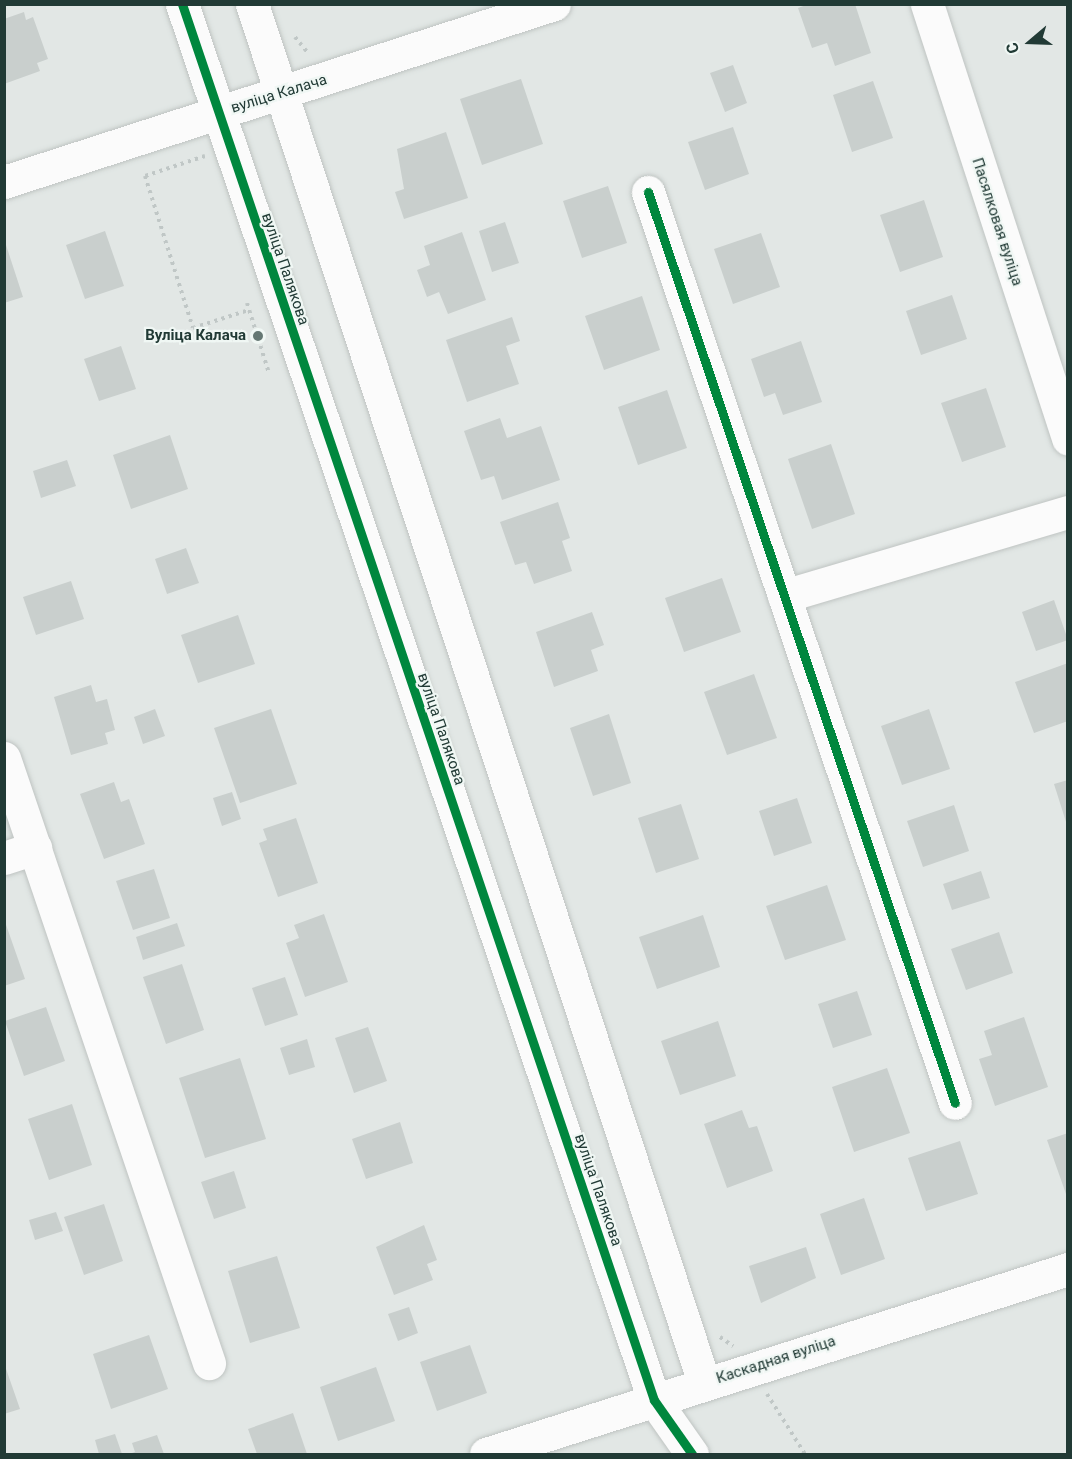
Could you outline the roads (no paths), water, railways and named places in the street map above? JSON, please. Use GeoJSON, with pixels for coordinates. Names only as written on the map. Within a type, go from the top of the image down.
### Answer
{"type":"FeatureCollection","features":[{"type":"Feature","properties":{"kind":"street","name":"вуліца Палякова"},"geometry":{"type":"LineString","coordinates":[[182,4],[654,1400],[692,1455]]}},
{"type":"Feature","properties":{"kind":"street"},"geometry":{"type":"LineString","coordinates":[[252,4],[704,1383]]}},
{"type":"Feature","properties":{"kind":"street","name":"вуліца Калача"},"geometry":{"type":"LineString","coordinates":[[4,182],[554,4]]}},
{"type":"Feature","properties":{"kind":"street","name":"Пасялковая вуліца"},"geometry":{"type":"LineString","coordinates":[[927,4],[1068,439]]}},
{"type":"Feature","properties":{"kind":"street"},"geometry":{"type":"LineString","coordinates":[[648,192],[955,1103]]}},
{"type":"Feature","properties":{"kind":"street"},"geometry":{"type":"LineString","coordinates":[[784,596],[1068,512]]}},
{"type":"Feature","properties":{"kind":"street"},"geometry":{"type":"LineString","coordinates":[[4,758],[209,1363]]}},
{"type":"Feature","properties":{"kind":"street"},"geometry":{"type":"LineString","coordinates":[[4,858],[35,848]]}},
{"type":"Feature","properties":{"kind":"street","name":"Каскадная вуліца"},"geometry":{"type":"LineString","coordinates":[[486,1455],[704,1383],[1068,1269]]}},
{"type":"Feature","properties":{"kind":"place","name":"Вуліца Калача"},"geometry":{"type":"Point","coordinates":[258,336]}}]}
